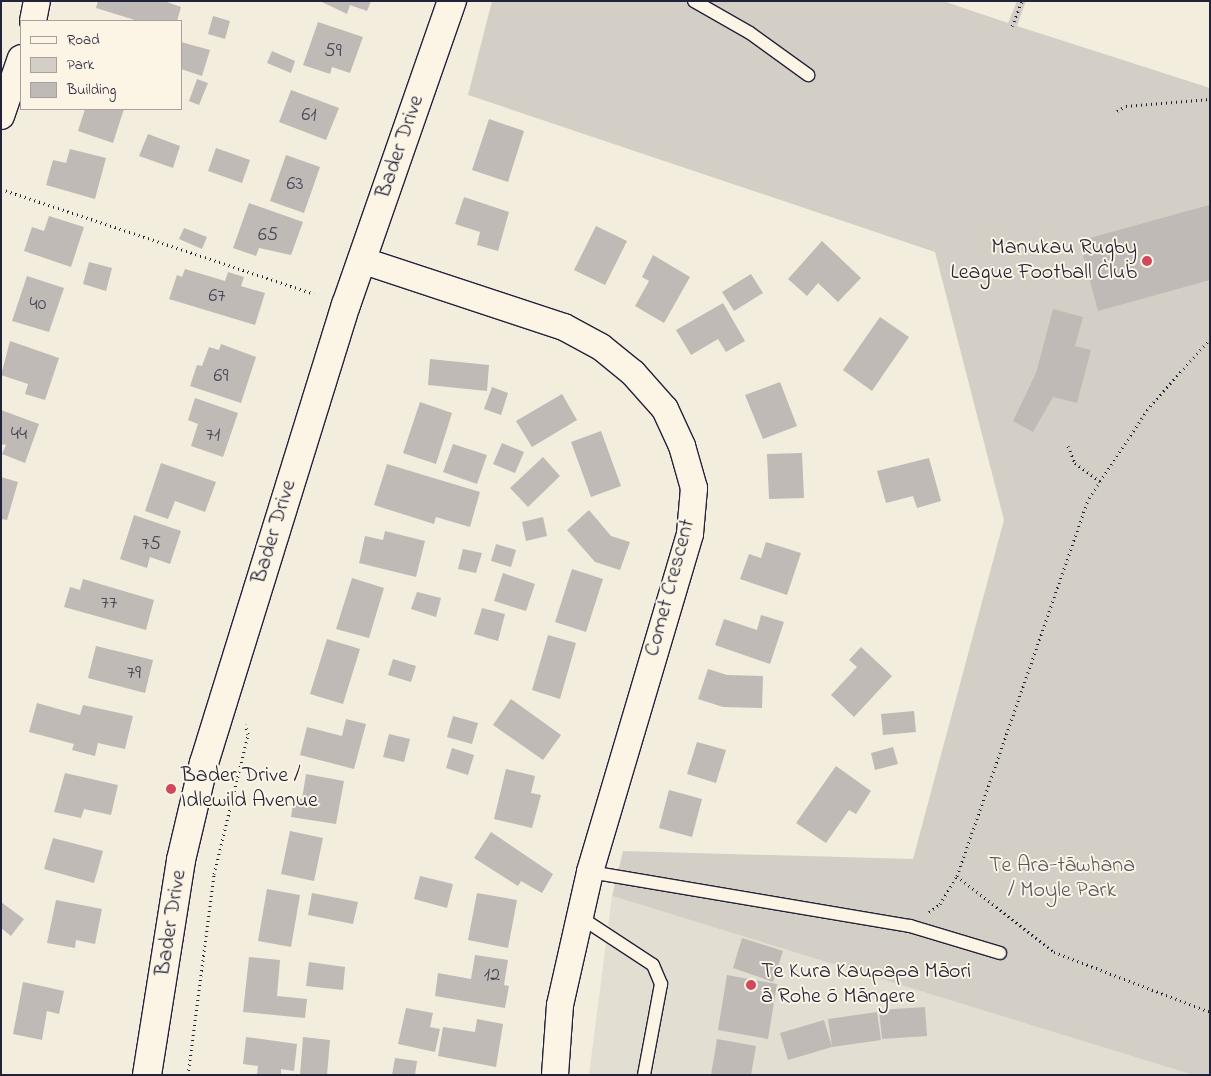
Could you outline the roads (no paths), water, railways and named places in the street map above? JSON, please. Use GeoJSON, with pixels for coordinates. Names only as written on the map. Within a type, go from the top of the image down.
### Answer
{"type":"FeatureCollection","features":[{"type":"Feature","properties":{"kind":"main road","name":"Bader Drive"},"geometry":{"type":"LineString","coordinates":[[147,1075],[181,860],[204,763],[361,260],[452,1]]}},
{"type":"Feature","properties":{"kind":"street"},"geometry":{"type":"LineString","coordinates":[[33,20],[37,1]]}},
{"type":"Feature","properties":{"kind":"street"},"geometry":{"type":"LineString","coordinates":[[1,116],[20,61]]}},
{"type":"Feature","properties":{"kind":"street","name":"Comet Crescent"},"geometry":{"type":"LineString","coordinates":[[361,260],[564,327],[601,347],[633,374],[665,409],[682,446],[694,488],[690,534],[590,872],[560,1004],[555,1075]]}},
{"type":"Feature","properties":{"kind":"lane"},"geometry":{"type":"LineString","coordinates":[[694,1],[750,33],[808,74]]}},
{"type":"Feature","properties":{"kind":"lane"},"geometry":{"type":"LineString","coordinates":[[590,872],[910,926],[1000,953]]}},
{"type":"Feature","properties":{"kind":"lane"},"geometry":{"type":"LineString","coordinates":[[580,917],[653,965],[661,984],[644,1075]]}},
{"type":"Feature","properties":{"kind":"place","name":"Manukau Rugby League Football Club"},"geometry":{"type":"Point","coordinates":[1147,261]}},
{"type":"Feature","properties":{"kind":"place","name":"Bader Drive / Idlewild Avenue"},"geometry":{"type":"Point","coordinates":[171,789]}},
{"type":"Feature","properties":{"kind":"place","name":"Te Kura Kaupapa Māori ā Rohe ō Māngere"},"geometry":{"type":"Point","coordinates":[751,985]}},
{"type":"Feature","properties":{"kind":"park label","name":"Te Ara-tāwhana / Moyle Park"},"geometry":{"type":"Point","coordinates":[1062,878]}}]}
